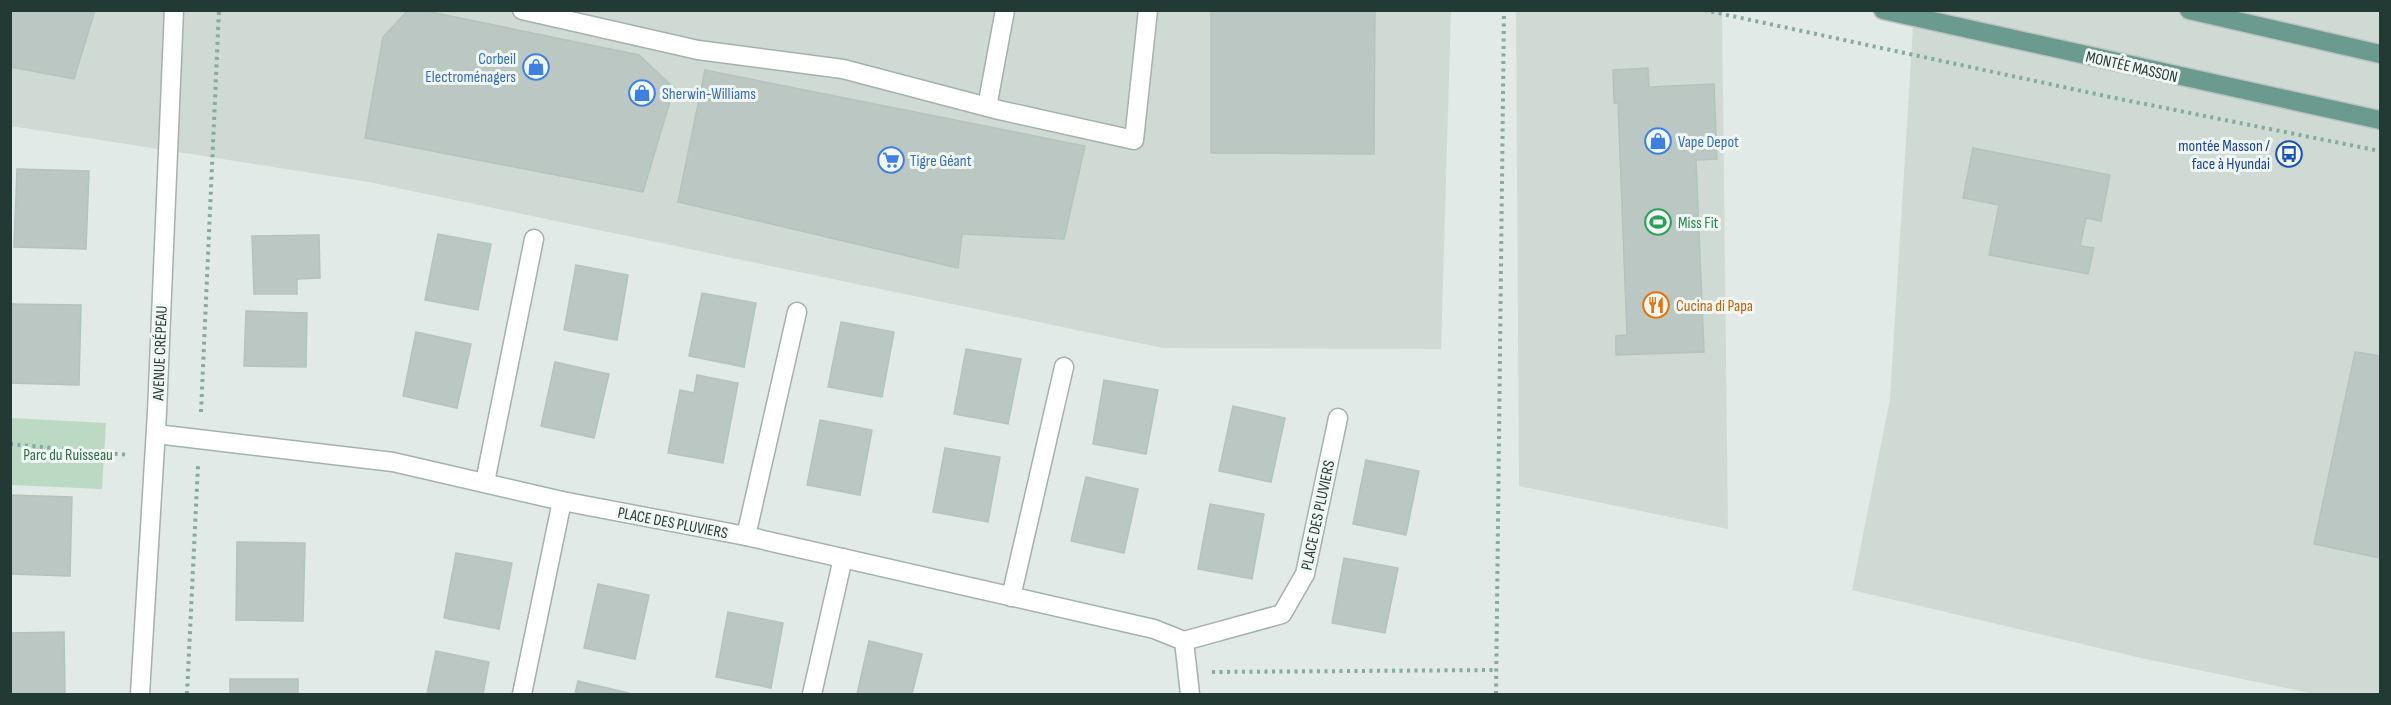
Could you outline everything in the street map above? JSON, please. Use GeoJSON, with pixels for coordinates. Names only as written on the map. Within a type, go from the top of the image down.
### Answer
{"type":"FeatureCollection","features":[{"type":"Feature","properties":{"kind":"main road","name":"MONTÉE MASSON"},"geometry":{"type":"LineString","coordinates":[[1883,10],[2380,120]]}},
{"type":"Feature","properties":{"kind":"main road"},"geometry":{"type":"LineString","coordinates":[[2189,10],[2380,54]]}},
{"type":"Feature","properties":{"kind":"street","name":"AVENUE CRÉPEAU"},"geometry":{"type":"LineString","coordinates":[[140,694],[156,434],[174,10]]}},
{"type":"Feature","properties":{"kind":"street"},"geometry":{"type":"LineString","coordinates":[[522,10],[698,50],[843,69],[987,107],[1134,140],[1148,10]]}},
{"type":"Feature","properties":{"kind":"street"},"geometry":{"type":"LineString","coordinates":[[987,107],[1005,10]]}},
{"type":"Feature","properties":{"kind":"street"},"geometry":{"type":"LineString","coordinates":[[485,482],[534,239]]}},
{"type":"Feature","properties":{"kind":"street"},"geometry":{"type":"LineString","coordinates":[[746,536],[797,312]]}},
{"type":"Feature","properties":{"kind":"street"},"geometry":{"type":"LineString","coordinates":[[1011,597],[1064,367]]}},
{"type":"Feature","properties":{"kind":"street","name":"PLACE DES PLUVIERS"},"geometry":{"type":"LineString","coordinates":[[156,434],[393,462],[562,501],[746,536],[1154,629],[1184,641],[1282,614],[1305,574],[1338,418]]}},
{"type":"Feature","properties":{"kind":"street"},"geometry":{"type":"LineString","coordinates":[[522,694],[562,501]]}},
{"type":"Feature","properties":{"kind":"street"},"geometry":{"type":"LineString","coordinates":[[812,694],[843,558]]}},
{"type":"Feature","properties":{"kind":"street"},"geometry":{"type":"LineString","coordinates":[[1184,641],[1190,694]]}},
{"type":"Feature","properties":{"kind":"path"},"geometry":{"type":"LineString","coordinates":[[201,405],[219,10]]}},
{"type":"Feature","properties":{"kind":"path"},"geometry":{"type":"LineString","coordinates":[[1496,694],[1504,10]]}},
{"type":"Feature","properties":{"kind":"path"},"geometry":{"type":"LineString","coordinates":[[1704,10],[2110,97],[2380,151]]}},
{"type":"Feature","properties":{"kind":"path"},"geometry":{"type":"LineString","coordinates":[[10,444],[121,453]]}},
{"type":"Feature","properties":{"kind":"path"},"geometry":{"type":"LineString","coordinates":[[187,694],[198,467]]}},
{"type":"Feature","properties":{"kind":"path"},"geometry":{"type":"LineString","coordinates":[[1188,672],[1496,670]]}},
{"type":"Feature","properties":{"kind":"shaded area"},"geometry":{"type":"Polygon","coordinates":[[[10,11],[1451,11],[1441,349],[1163,348],[369,182],[11,126],[10,11]]]}},
{"type":"Feature","properties":{"kind":"shaded area"},"geometry":{"type":"Polygon","coordinates":[[[1516,11],[1722,11],[1728,529],[1519,486],[1516,11]]]}},
{"type":"Feature","properties":{"kind":"shaded area"},"geometry":{"type":"Polygon","coordinates":[[[1914,11],[2380,11],[2380,694],[2315,694],[2141,658],[1852,590],[1890,399],[1914,11]]]}},
{"type":"Feature","properties":{"kind":"green space","name":"Parc du Ruisseau"},"geometry":{"type":"Polygon","coordinates":[[[11,418],[106,423],[102,489],[11,485],[11,418]]]}},
{"type":"Feature","properties":{"kind":"building"},"geometry":{"type":"Polygon","coordinates":[[[10,10],[95,10],[74,79],[10,67],[10,10]]]}},
{"type":"Feature","properties":{"kind":"building"},"geometry":{"type":"Polygon","coordinates":[[[408,10],[421,10],[639,55],[674,88],[643,192],[365,138],[383,37],[408,10]]]}},
{"type":"Feature","properties":{"kind":"building"},"geometry":{"type":"Polygon","coordinates":[[[1211,10],[1375,10],[1374,154],[1211,153],[1211,10]]]}},
{"type":"Feature","properties":{"kind":"building"},"geometry":{"type":"Polygon","coordinates":[[[1648,68],[1649,87],[1714,84],[1717,159],[1696,160],[1704,352],[1616,355],[1616,336],[1627,335],[1618,103],[1614,103],[1613,70],[1648,68]]]}},
{"type":"Feature","properties":{"kind":"building"},"geometry":{"type":"Polygon","coordinates":[[[705,70],[1085,146],[1064,239],[962,234],[958,268],[678,202],[705,70]]]}},
{"type":"Feature","properties":{"kind":"building"},"geometry":{"type":"Polygon","coordinates":[[[1973,148],[2110,175],[2101,221],[2086,218],[2080,246],[2094,248],[2088,274],[1989,255],[1999,205],[1963,198],[1973,148]]]}},
{"type":"Feature","properties":{"kind":"building"},"geometry":{"type":"Polygon","coordinates":[[[17,169],[89,171],[86,249],[14,247],[17,169]]]}},
{"type":"Feature","properties":{"kind":"building"},"geometry":{"type":"Polygon","coordinates":[[[438,234],[491,244],[478,310],[425,300],[438,234]]]}},
{"type":"Feature","properties":{"kind":"building"},"geometry":{"type":"Polygon","coordinates":[[[319,235],[320,278],[297,279],[297,294],[254,294],[252,236],[319,235]]]}},
{"type":"Feature","properties":{"kind":"building"},"geometry":{"type":"Polygon","coordinates":[[[576,265],[628,275],[617,340],[564,330],[576,265]]]}},
{"type":"Feature","properties":{"kind":"building"},"geometry":{"type":"Polygon","coordinates":[[[702,293],[756,303],[744,367],[689,356],[702,293]]]}},
{"type":"Feature","properties":{"kind":"building"},"geometry":{"type":"Polygon","coordinates":[[[10,304],[81,305],[79,385],[10,383],[10,304]]]}},
{"type":"Feature","properties":{"kind":"building"},"geometry":{"type":"Polygon","coordinates":[[[246,311],[307,313],[306,367],[244,366],[246,311]]]}},
{"type":"Feature","properties":{"kind":"building"},"geometry":{"type":"Polygon","coordinates":[[[841,322],[894,332],[882,397],[828,387],[841,322]]]}},
{"type":"Feature","properties":{"kind":"building"},"geometry":{"type":"Polygon","coordinates":[[[416,332],[471,344],[457,408],[403,396],[416,332]]]}},
{"type":"Feature","properties":{"kind":"building"},"geometry":{"type":"Polygon","coordinates":[[[966,349],[1021,359],[1008,424],[954,414],[966,349]]]}},
{"type":"Feature","properties":{"kind":"building"},"geometry":{"type":"Polygon","coordinates":[[[2355,352],[2380,356],[2380,558],[2314,544],[2355,352]]]}},
{"type":"Feature","properties":{"kind":"building"},"geometry":{"type":"Polygon","coordinates":[[[555,362],[609,374],[594,438],[541,426],[555,362]]]}},
{"type":"Feature","properties":{"kind":"building"},"geometry":{"type":"Polygon","coordinates":[[[697,375],[738,383],[723,463],[668,453],[680,390],[694,393],[697,375]]]}},
{"type":"Feature","properties":{"kind":"building"},"geometry":{"type":"Polygon","coordinates":[[[1104,380],[1158,390],[1146,454],[1093,444],[1104,380]]]}},
{"type":"Feature","properties":{"kind":"building"},"geometry":{"type":"Polygon","coordinates":[[[1233,406],[1285,418],[1271,482],[1219,471],[1233,406]]]}},
{"type":"Feature","properties":{"kind":"building"},"geometry":{"type":"Polygon","coordinates":[[[820,420],[872,430],[860,495],[807,485],[820,420]]]}},
{"type":"Feature","properties":{"kind":"building"},"geometry":{"type":"Polygon","coordinates":[[[945,448],[1000,457],[988,522],[933,512],[945,448]]]}},
{"type":"Feature","properties":{"kind":"building"},"geometry":{"type":"Polygon","coordinates":[[[1366,460],[1419,471],[1406,535],[1353,524],[1366,460]]]}},
{"type":"Feature","properties":{"kind":"building"},"geometry":{"type":"Polygon","coordinates":[[[1086,477],[1138,489],[1124,553],[1071,541],[1086,477]]]}},
{"type":"Feature","properties":{"kind":"building"},"geometry":{"type":"Polygon","coordinates":[[[10,495],[72,497],[70,576],[10,574],[10,495]]]}},
{"type":"Feature","properties":{"kind":"building"},"geometry":{"type":"Polygon","coordinates":[[[1210,504],[1264,514],[1252,579],[1198,569],[1210,504]]]}},
{"type":"Feature","properties":{"kind":"building"},"geometry":{"type":"Polygon","coordinates":[[[237,542],[305,543],[303,621],[236,620],[237,542]]]}},
{"type":"Feature","properties":{"kind":"building"},"geometry":{"type":"Polygon","coordinates":[[[456,553],[512,563],[499,629],[444,618],[456,553]]]}},
{"type":"Feature","properties":{"kind":"building"},"geometry":{"type":"Polygon","coordinates":[[[1344,558],[1398,568],[1385,633],[1332,623],[1344,558]]]}},
{"type":"Feature","properties":{"kind":"building"},"geometry":{"type":"Polygon","coordinates":[[[598,584],[649,595],[635,659],[584,648],[598,584]]]}},
{"type":"Feature","properties":{"kind":"building"},"geometry":{"type":"Polygon","coordinates":[[[728,612],[783,623],[771,688],[716,677],[728,612]]]}},
{"type":"Feature","properties":{"kind":"building"},"geometry":{"type":"Polygon","coordinates":[[[64,632],[65,694],[10,694],[10,633],[64,632]]]}},
{"type":"Feature","properties":{"kind":"building"},"geometry":{"type":"Polygon","coordinates":[[[869,641],[922,654],[912,694],[857,694],[869,641]]]}},
{"type":"Feature","properties":{"kind":"building"},"geometry":{"type":"Polygon","coordinates":[[[436,651],[489,662],[483,694],[427,694],[436,651]]]}},
{"type":"Feature","properties":{"kind":"building"},"geometry":{"type":"Polygon","coordinates":[[[230,679],[298,679],[298,694],[230,694],[230,679]]]}},
{"type":"Feature","properties":{"kind":"building"},"geometry":{"type":"Polygon","coordinates":[[[578,681],[629,693],[629,694],[575,694],[578,681]]]}},
{"type":"Feature","properties":{"kind":"place","name":"Corbeil Electroménagers"},"geometry":{"type":"Point","coordinates":[536,67]}},
{"type":"Feature","properties":{"kind":"place","name":"Sherwin-Williams"},"geometry":{"type":"Point","coordinates":[642,93]}},
{"type":"Feature","properties":{"kind":"place","name":"Vape Depot"},"geometry":{"type":"Point","coordinates":[1658,141]}},
{"type":"Feature","properties":{"kind":"place","name":"montée Masson / face à Hyundai"},"geometry":{"type":"Point","coordinates":[2289,154]}},
{"type":"Feature","properties":{"kind":"place","name":"Tigre Géant"},"geometry":{"type":"Point","coordinates":[891,160]}},
{"type":"Feature","properties":{"kind":"place","name":"Miss Fit"},"geometry":{"type":"Point","coordinates":[1658,222]}},
{"type":"Feature","properties":{"kind":"place","name":"Cucina di Papa"},"geometry":{"type":"Point","coordinates":[1656,305]}}]}
